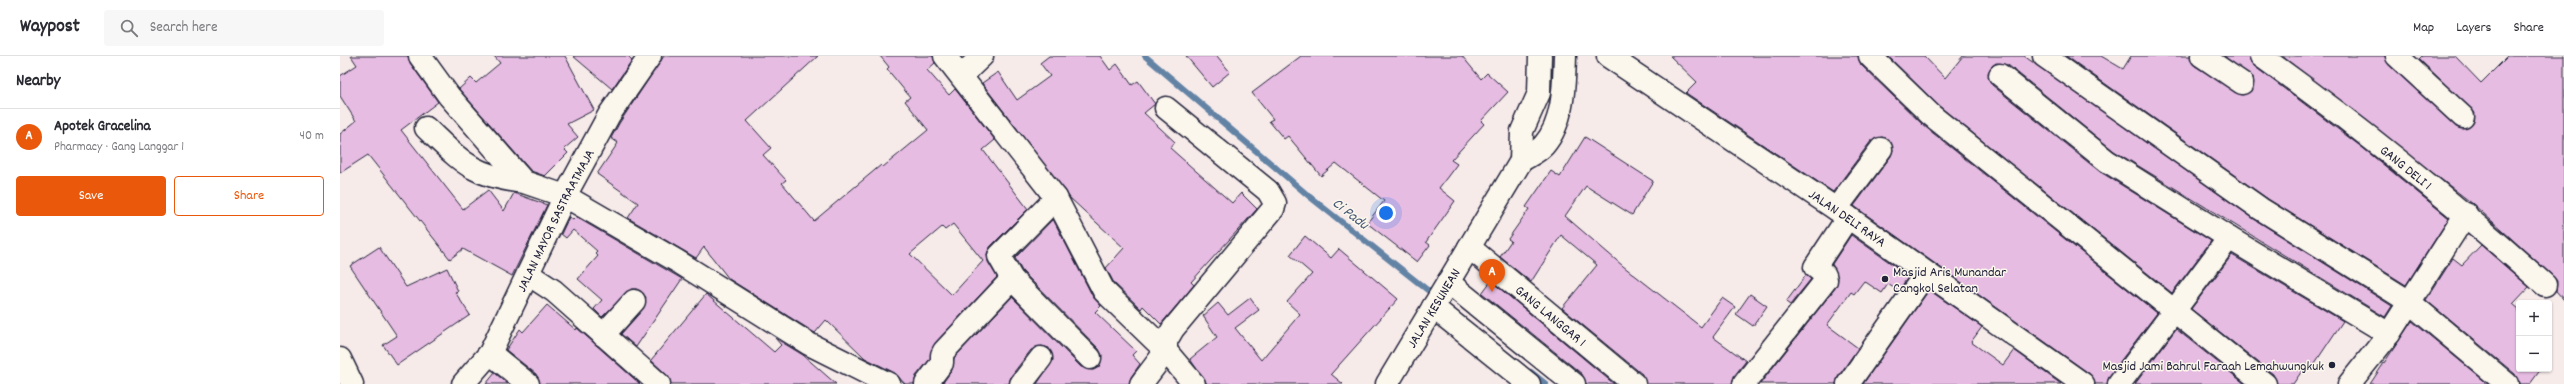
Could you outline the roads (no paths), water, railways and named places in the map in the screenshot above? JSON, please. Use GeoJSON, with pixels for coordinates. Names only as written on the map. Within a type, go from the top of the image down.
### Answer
{"type":"FeatureCollection","features":[{"type":"Feature","properties":{"kind":"main road"},"geometry":{"type":"LineString","coordinates":[[420,56],[449,96],[524,182]]}},
{"type":"Feature","properties":{"kind":"main road","name":"JALAN MAYOR SASTRAATMAJA"},"geometry":{"type":"LineString","coordinates":[[463,384],[490,353],[565,196],[609,115],[650,56]]}},
{"type":"Feature","properties":{"kind":"main road"},"geometry":{"type":"LineString","coordinates":[[945,56],[1056,198],[1104,291],[1166,351],[1194,384]]}},
{"type":"Feature","properties":{"kind":"main road"},"geometry":{"type":"LineString","coordinates":[[961,76],[982,56]]}},
{"type":"Feature","properties":{"kind":"main road"},"geometry":{"type":"LineString","coordinates":[[1521,161],[1522,132],[1539,93],[1540,56]]}},
{"type":"Feature","properties":{"kind":"main road"},"geometry":{"type":"LineString","coordinates":[[1521,161],[1544,145],[1558,119],[1564,82],[1565,56]]}},
{"type":"Feature","properties":{"kind":"main road","name":"JALAN DELI RAYA"},"geometry":{"type":"LineString","coordinates":[[1608,56],[1842,213],[2083,384]]}},
{"type":"Feature","properties":{"kind":"main road"},"geometry":{"type":"LineString","coordinates":[[1870,56],[1931,115],[2265,384]]}},
{"type":"Feature","properties":{"kind":"main road"},"geometry":{"type":"LineString","coordinates":[[2044,56],[2261,209],[2408,301],[2507,384]]}},
{"type":"Feature","properties":{"kind":"main road"},"geometry":{"type":"LineString","coordinates":[[2202,56],[2242,83]]}},
{"type":"Feature","properties":{"kind":"main road","name":"GANG DELI 1"},"geometry":{"type":"LineString","coordinates":[[2261,56],[2320,98],[2411,173],[2466,214],[2545,285]]}},
{"type":"Feature","properties":{"kind":"main road"},"geometry":{"type":"LineString","coordinates":[[2398,56],[2463,117]]}},
{"type":"Feature","properties":{"kind":"main road"},"geometry":{"type":"LineString","coordinates":[[2000,75],[2107,161],[2229,238],[2389,334]]}},
{"type":"Feature","properties":{"kind":"main road"},"geometry":{"type":"LineString","coordinates":[[1141,384],[1166,351],[1166,341],[1173,328],[1273,209],[1275,203],[1268,191],[1166,108]]}},
{"type":"Feature","properties":{"kind":"main road"},"geometry":{"type":"LineString","coordinates":[[426,128],[460,160],[482,174],[497,179],[524,182],[565,196],[677,261],[809,344],[889,384]]}},
{"type":"Feature","properties":{"kind":"main road"},"geometry":{"type":"LineString","coordinates":[[1744,384],[1826,280],[1825,275],[1815,267],[1842,213],[1881,149]]}},
{"type":"Feature","properties":{"kind":"main road","name":"JALAN KESUNEAN"},"geometry":{"type":"LineString","coordinates":[[1387,384],[1521,161]]}},
{"type":"Feature","properties":{"kind":"main road"},"geometry":{"type":"LineString","coordinates":[[1056,198],[999,256],[1012,279],[1090,358]]}},
{"type":"Feature","properties":{"kind":"main road"},"geometry":{"type":"LineString","coordinates":[[2349,384],[2389,334],[2408,301],[2466,214]]}},
{"type":"Feature","properties":{"kind":"main road"},"geometry":{"type":"LineString","coordinates":[[2119,384],[2229,238]]}},
{"type":"Feature","properties":{"kind":"main road","name":"GANG LANGGAR 1"},"geometry":{"type":"LineString","coordinates":[[1474,240],[1634,384]]}},
{"type":"Feature","properties":{"kind":"main road"},"geometry":{"type":"LineString","coordinates":[[1848,384],[1926,273]]}},
{"type":"Feature","properties":{"kind":"main road"},"geometry":{"type":"LineString","coordinates":[[528,274],[554,291],[659,384]]}},
{"type":"Feature","properties":{"kind":"main road"},"geometry":{"type":"LineString","coordinates":[[926,384],[942,363],[942,353],[1012,279]]}},
{"type":"Feature","properties":{"kind":"main road"},"geometry":{"type":"LineString","coordinates":[[1448,282],[1574,384]]}},
{"type":"Feature","properties":{"kind":"main road"},"geometry":{"type":"LineString","coordinates":[[603,335],[634,301]]}},
{"type":"Feature","properties":{"kind":"main road"},"geometry":{"type":"LineString","coordinates":[[1433,307],[1529,384]]}},
{"type":"Feature","properties":{"kind":"main road"},"geometry":{"type":"LineString","coordinates":[[490,353],[528,384]]}},
{"type":"Feature","properties":{"kind":"main road"},"geometry":{"type":"LineString","coordinates":[[1022,384],[1041,358]]}},
{"type":"Feature","properties":{"kind":"main road"},"geometry":{"type":"LineString","coordinates":[[340,359],[352,384]]}},
{"type":"Feature","properties":{"kind":"waterway","name":"Ci Padu"},"geometry":{"type":"LineString","coordinates":[[1145,56],[1310,197],[1435,296]]}},
{"type":"Feature","properties":{"kind":"waterway","name":"Ci Padu"},"geometry":{"type":"LineString","coordinates":[[1531,372],[1546,384]]}},
{"type":"Feature","properties":{"kind":"place","name":"Masjid Aris Munandar Cangkol Selatan"},"geometry":{"type":"Point","coordinates":[1885,279]}},
{"type":"Feature","properties":{"kind":"place","name":"Apotek Gracelina"},"geometry":{"type":"Point","coordinates":[1492,292]}},
{"type":"Feature","properties":{"kind":"place","name":"Masjid Jami Bahrul Faraah Lemahwungkuk"},"geometry":{"type":"Point","coordinates":[2332,365]}}]}
